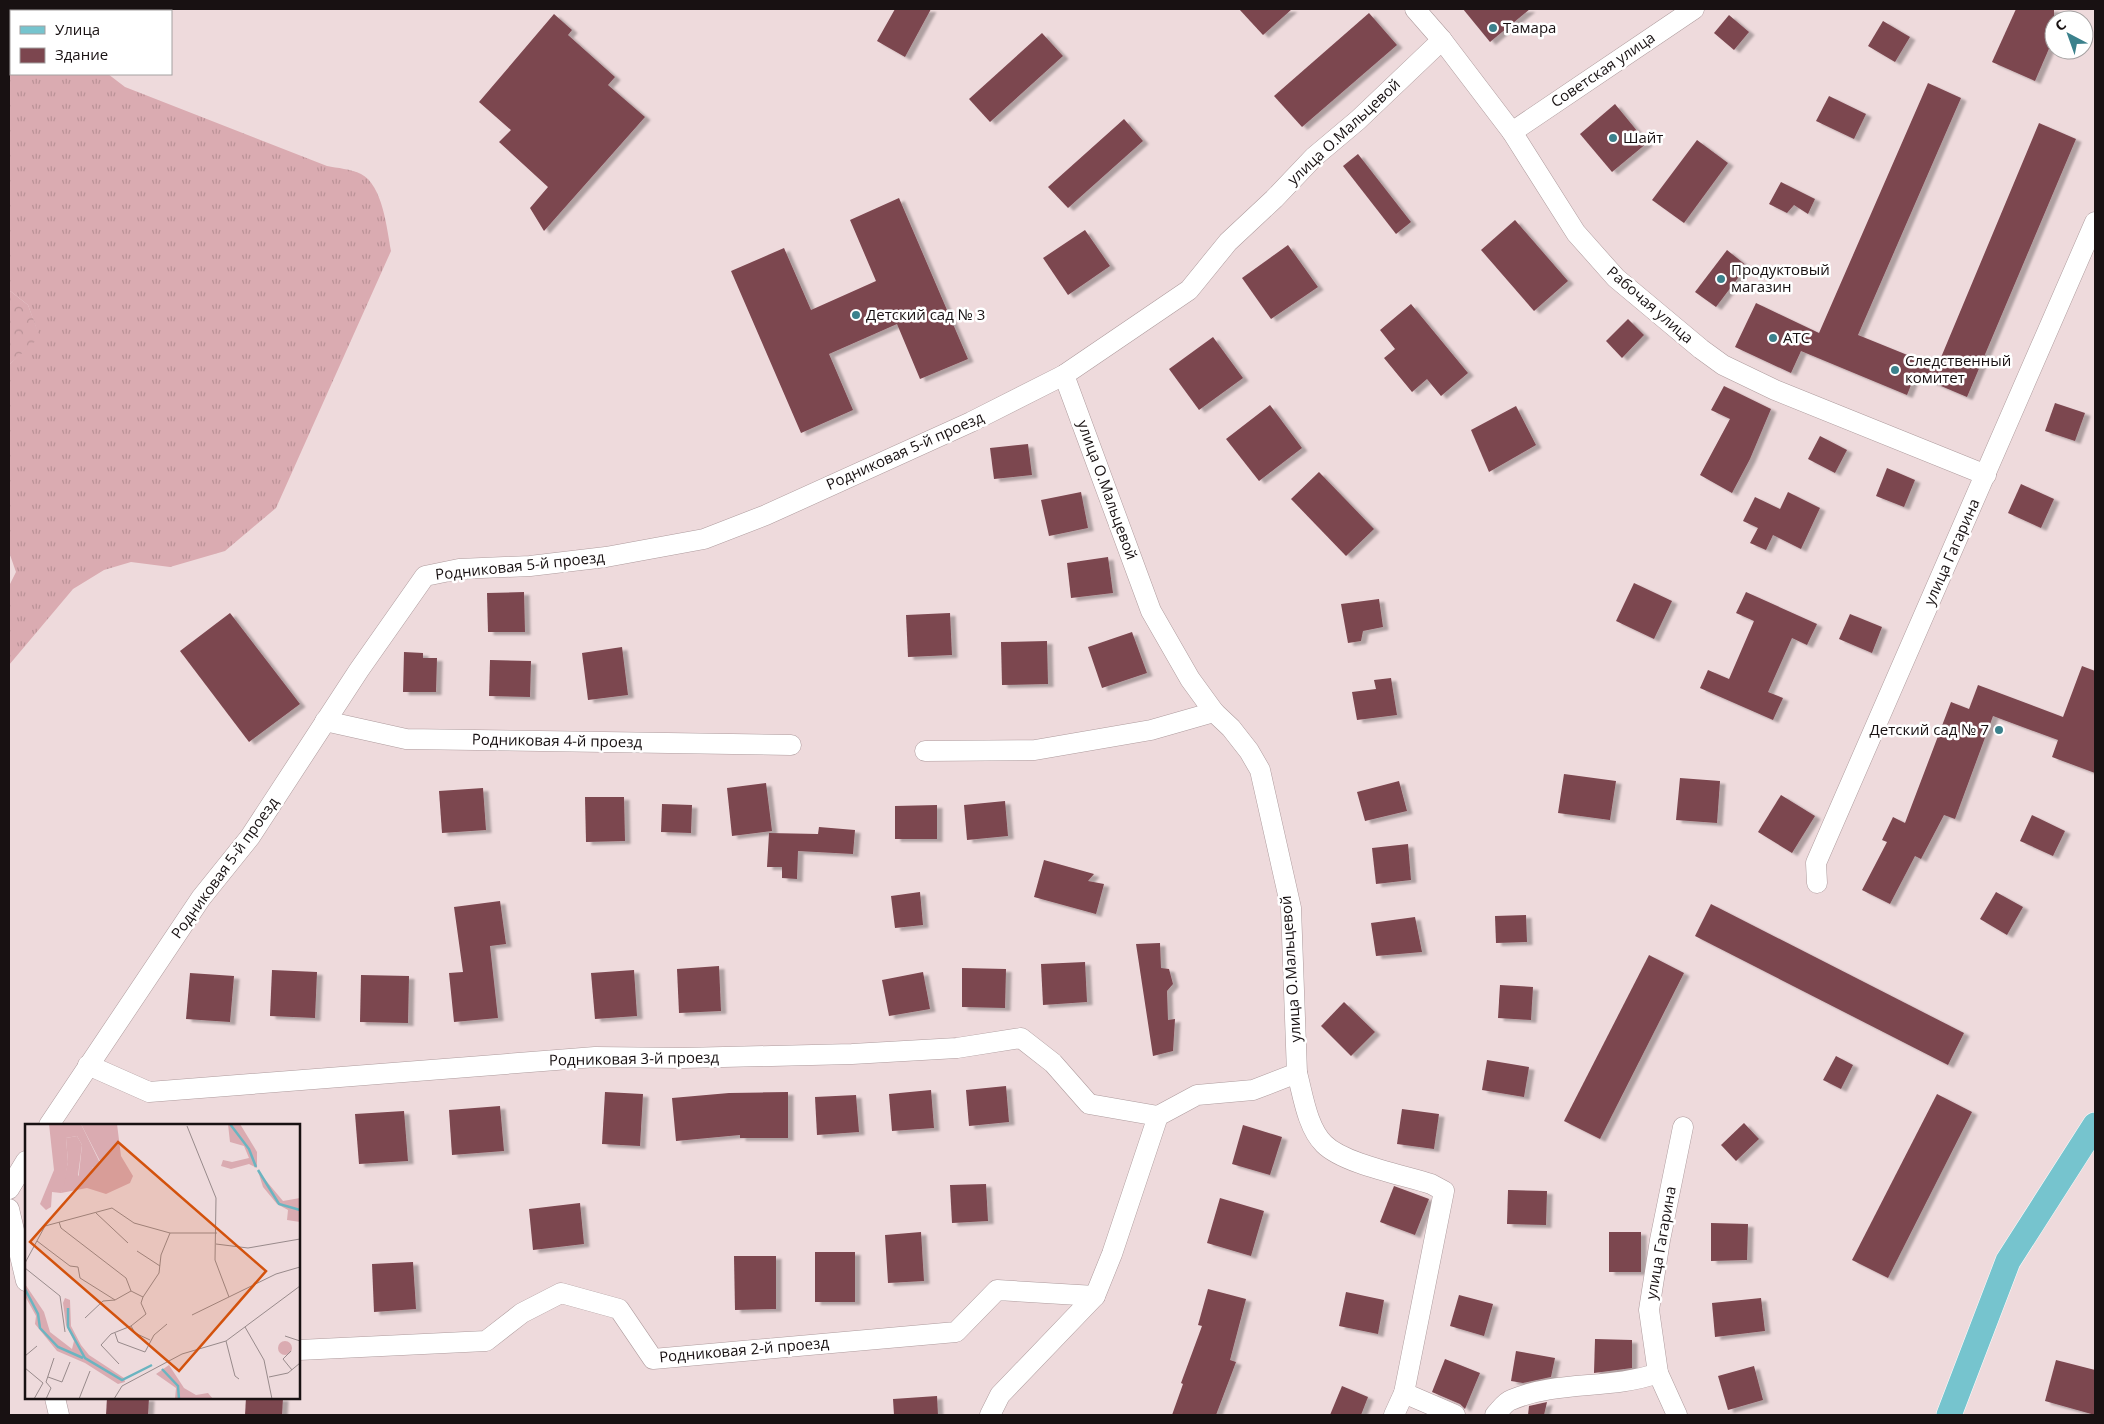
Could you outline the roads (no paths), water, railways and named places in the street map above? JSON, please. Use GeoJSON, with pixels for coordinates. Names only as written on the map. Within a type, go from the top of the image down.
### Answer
{"type":"FeatureCollection","features":[{"type":"Feature","properties":{"kind":"main road"},"geometry":{"type":"LineString","coordinates":[[1949,1415],[2008,1261],[2095,1125]]}},
{"type":"Feature","properties":{"kind":"street","name":"Рабочая улица"},"geometry":{"type":"LineString","coordinates":[[1415,9],[1442,40],[1512,132],[1546,188],[1582,239],[1616,278],[1701,349],[1723,365],[1775,390],[1986,475]]}},
{"type":"Feature","properties":{"kind":"street","name":"Советская улица"},"geometry":{"type":"LineString","coordinates":[[1512,132],[1694,9]]}},
{"type":"Feature","properties":{"kind":"street","name":"улица О.Мальцевой"},"geometry":{"type":"LineString","coordinates":[[1394,1415],[1404,1393],[1444,1191],[1431,1184],[1340,1156],[1323,1143],[1311,1122],[1297,1073],[1290,908],[1260,770],[1249,751],[1231,728],[1214,712],[1190,679],[1151,611],[1064,375],[1189,290],[1228,242],[1274,199],[1314,157],[1358,120],[1442,40]]}},
{"type":"Feature","properties":{"kind":"street","name":"улица Гагарина"},"geometry":{"type":"LineString","coordinates":[[1817,883],[1816,863],[2095,222]]}},
{"type":"Feature","properties":{"kind":"street","name":"Родниковая 5-й проезд"},"geometry":{"type":"LineString","coordinates":[[50,1124],[201,898],[250,837],[388,626],[425,576],[459,569],[530,566],[606,557],[704,539],[766,515],[971,422],[1064,375]]}},
{"type":"Feature","properties":{"kind":"street"},"geometry":{"type":"LineString","coordinates":[[925,751],[1035,750],[1151,730],[1214,712]]}},
{"type":"Feature","properties":{"kind":"street","name":"Родниковая 4-й проезд"},"geometry":{"type":"LineString","coordinates":[[325,721],[406,739],[791,745]]}},
{"type":"Feature","properties":{"kind":"street","name":"Родниковая 3-й проезд"},"geometry":{"type":"LineString","coordinates":[[88,1065],[149,1092],[595,1057],[683,1058],[852,1054],[957,1048],[1021,1038],[1053,1063],[1089,1104],[1158,1116]]}},
{"type":"Feature","properties":{"kind":"street"},"geometry":{"type":"LineString","coordinates":[[990,1415],[1000,1395],[1095,1296],[1112,1254],[1158,1116],[1197,1095],[1253,1090],[1297,1073]]}},
{"type":"Feature","properties":{"kind":"street","name":"улица Гагарина"},"geometry":{"type":"LineString","coordinates":[[1677,1415],[1658,1373],[1649,1310],[1660,1240],[1683,1127]]}},
{"type":"Feature","properties":{"kind":"street"},"geometry":{"type":"LineString","coordinates":[[9,1188],[25,1163]]}},
{"type":"Feature","properties":{"kind":"street"},"geometry":{"type":"LineString","coordinates":[[9,1209],[25,1277]]}},
{"type":"Feature","properties":{"kind":"street","name":"Родниковая 2-й проезд"},"geometry":{"type":"LineString","coordinates":[[300,1350],[486,1341],[522,1313],[561,1293],[619,1309],[653,1360],[956,1332],[997,1290],[1095,1296]]}},
{"type":"Feature","properties":{"kind":"street"},"geometry":{"type":"LineString","coordinates":[[1495,1415],[1510,1400],[1567,1385],[1642,1379],[1658,1373]]}},
{"type":"Feature","properties":{"kind":"street"},"geometry":{"type":"LineString","coordinates":[[1404,1393],[1455,1415]]}},
{"type":"Feature","properties":{"kind":"street"},"geometry":{"type":"LineString","coordinates":[[55,1399],[59,1415]]}},
{"type":"Feature","properties":{"kind":"place","name":"Тамара"},"geometry":{"type":"Point","coordinates":[1493,28]}},
{"type":"Feature","properties":{"kind":"place","name":"Шайт"},"geometry":{"type":"Point","coordinates":[1613,138]}},
{"type":"Feature","properties":{"kind":"place","name":"Продуктовый магазин"},"geometry":{"type":"Point","coordinates":[1721,279]}},
{"type":"Feature","properties":{"kind":"place","name":"Детский сад № 3"},"geometry":{"type":"Point","coordinates":[856,315]}},
{"type":"Feature","properties":{"kind":"place","name":"АТС"},"geometry":{"type":"Point","coordinates":[1773,338]}},
{"type":"Feature","properties":{"kind":"place","name":"Следственный комитет"},"geometry":{"type":"Point","coordinates":[1895,370]}},
{"type":"Feature","properties":{"kind":"place","name":"Детский сад № 7"},"geometry":{"type":"Point","coordinates":[1999,730]}}]}
